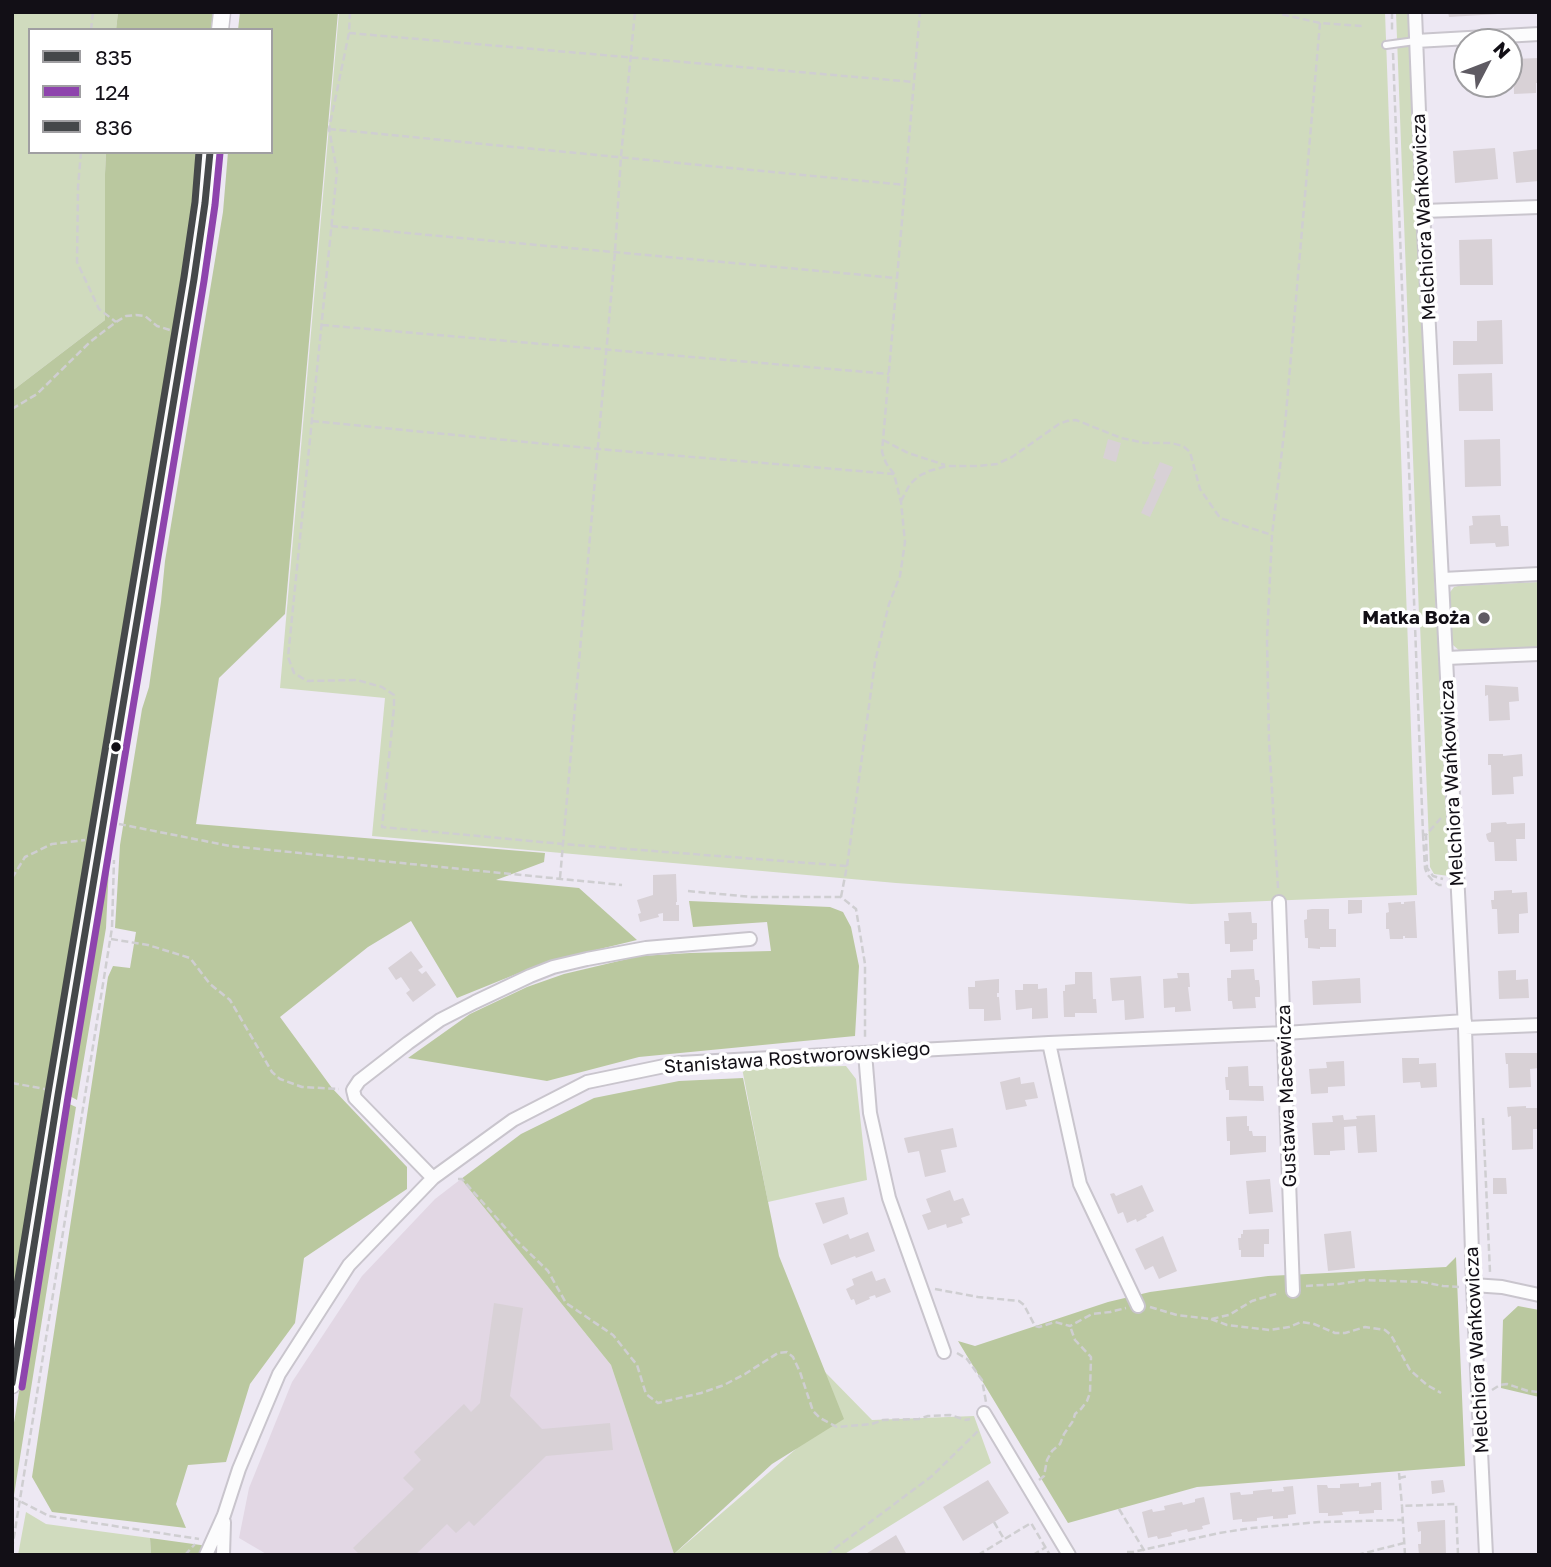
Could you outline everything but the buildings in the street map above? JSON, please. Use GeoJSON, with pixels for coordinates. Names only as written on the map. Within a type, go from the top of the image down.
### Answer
{"type":"FeatureCollection","features":[{"type":"Feature","properties":{"kind":"street","name":"Melchiora Wańkowicza"},"geometry":{"type":"LineString","coordinates":[[1415,12],[1465,1024],[1473,1287],[1486,1555]]}},
{"type":"Feature","properties":{"kind":"street"},"geometry":{"type":"LineString","coordinates":[[1416,41],[1539,34]]}},
{"type":"Feature","properties":{"kind":"street"},"geometry":{"type":"LineString","coordinates":[[12,1385],[185,334],[210,154]]}},
{"type":"Feature","properties":{"kind":"street"},"geometry":{"type":"LineString","coordinates":[[1423,211],[1539,207]]}},
{"type":"Feature","properties":{"kind":"street"},"geometry":{"type":"LineString","coordinates":[[1443,579],[1539,574]]}},
{"type":"Feature","properties":{"kind":"street"},"geometry":{"type":"LineString","coordinates":[[1446,657],[1539,654]]}},
{"type":"Feature","properties":{"kind":"street","name":"Gustawa Macewicza"},"geometry":{"type":"LineString","coordinates":[[1279,902],[1293,1291]]}},
{"type":"Feature","properties":{"kind":"street"},"geometry":{"type":"LineString","coordinates":[[433,1178],[355,1098],[352,1090],[359,1081],[440,1020],[553,967],[646,948],[750,939]]}},
{"type":"Feature","properties":{"kind":"street","name":"Stanisława Rostworowskiego"},"geometry":{"type":"LineString","coordinates":[[206,1555],[279,1374],[349,1265],[433,1178],[513,1120],[587,1082],[679,1063],[1465,1024],[1539,1025]]}},
{"type":"Feature","properties":{"kind":"street"},"geometry":{"type":"LineString","coordinates":[[1049,1043],[1080,1184],[1138,1306]]}},
{"type":"Feature","properties":{"kind":"street"},"geometry":{"type":"LineString","coordinates":[[865,1053],[870,1113],[889,1198],[944,1352]]}},
{"type":"Feature","properties":{"kind":"street"},"geometry":{"type":"LineString","coordinates":[[1473,1287],[1502,1287],[1539,1295]]}},
{"type":"Feature","properties":{"kind":"street"},"geometry":{"type":"LineString","coordinates":[[984,1413],[1069,1555]]}},
{"type":"Feature","properties":{"kind":"street","name":"Stanisława Rostworowskiego"},"geometry":{"type":"LineString","coordinates":[[223,1555],[224,1515]]}},
{"type":"Feature","properties":{"kind":"lane"},"geometry":{"type":"LineString","coordinates":[[1389,45],[1416,41]]}},
{"type":"Feature","properties":{"kind":"path"},"geometry":{"type":"LineString","coordinates":[[351,12],[329,129],[337,171],[288,657],[294,673],[307,681],[357,680],[382,687],[394,695],[382,827],[847,866]]}},
{"type":"Feature","properties":{"kind":"path"},"geometry":{"type":"LineString","coordinates":[[560,878],[635,12]]}},
{"type":"Feature","properties":{"kind":"path"},"geometry":{"type":"LineString","coordinates":[[841,897],[874,662],[889,604],[900,576],[905,542],[901,502],[894,474],[886,463],[883,440],[920,12]]}},
{"type":"Feature","properties":{"kind":"path"},"geometry":{"type":"LineString","coordinates":[[1272,12],[1320,23],[1362,26]]}},
{"type":"Feature","properties":{"kind":"path"},"geometry":{"type":"LineString","coordinates":[[1392,12],[1389,45],[1423,834],[1426,835],[1429,873],[1438,878],[1457,879]]}},
{"type":"Feature","properties":{"kind":"path"},"geometry":{"type":"LineString","coordinates":[[1279,902],[1268,716],[1267,639],[1272,535],[1285,425],[1320,23]]}},
{"type":"Feature","properties":{"kind":"path"},"geometry":{"type":"LineString","coordinates":[[349,33],[915,82]]}},
{"type":"Feature","properties":{"kind":"path"},"geometry":{"type":"LineString","coordinates":[[329,129],[905,185]]}},
{"type":"Feature","properties":{"kind":"path"},"geometry":{"type":"LineString","coordinates":[[81,154],[77,262],[99,309],[116,322]]}},
{"type":"Feature","properties":{"kind":"path"},"geometry":{"type":"LineString","coordinates":[[331,226],[898,278]]}},
{"type":"Feature","properties":{"kind":"path"},"geometry":{"type":"LineString","coordinates":[[12,409],[37,394],[90,342],[126,316],[145,316],[158,326],[185,334]]}},
{"type":"Feature","properties":{"kind":"path"},"geometry":{"type":"LineString","coordinates":[[322,325],[889,374]]}},
{"type":"Feature","properties":{"kind":"path"},"geometry":{"type":"LineString","coordinates":[[901,502],[910,484],[929,471],[947,466],[997,464],[1059,425],[1076,420],[1121,438],[1183,446],[1190,452],[1200,489],[1220,518],[1272,535]]}},
{"type":"Feature","properties":{"kind":"path"},"geometry":{"type":"LineString","coordinates":[[312,421],[894,474]]}},
{"type":"Feature","properties":{"kind":"path"},"geometry":{"type":"LineString","coordinates":[[883,440],[908,453],[947,466]]}},
{"type":"Feature","properties":{"kind":"path"},"geometry":{"type":"LineString","coordinates":[[1426,835],[1453,805]]}},
{"type":"Feature","properties":{"kind":"path"},"geometry":{"type":"LineString","coordinates":[[103,821],[230,846],[622,884]]}},
{"type":"Feature","properties":{"kind":"path"},"geometry":{"type":"LineString","coordinates":[[12,878],[25,858],[52,844],[101,838]]}},
{"type":"Feature","properties":{"kind":"path"},"geometry":{"type":"LineString","coordinates":[[12,1549],[110,939],[114,860]]}},
{"type":"Feature","properties":{"kind":"path"},"geometry":{"type":"LineString","coordinates":[[688,891],[752,897],[841,897],[856,909],[865,964],[865,1053]]}},
{"type":"Feature","properties":{"kind":"path"},"geometry":{"type":"LineString","coordinates":[[110,939],[148,945],[190,958],[210,984],[230,1000],[272,1072],[280,1079],[302,1087],[352,1090]]}},
{"type":"Feature","properties":{"kind":"path"},"geometry":{"type":"LineString","coordinates":[[433,1178],[462,1179],[517,1241],[548,1271],[566,1303],[613,1335],[637,1366],[646,1394],[658,1403],[724,1385],[778,1353],[787,1352],[793,1357],[800,1372],[813,1411],[837,1427],[928,1416],[950,1415],[966,1420],[984,1413]]}},
{"type":"Feature","properties":{"kind":"path"},"geometry":{"type":"LineString","coordinates":[[1211,1319],[1229,1315],[1252,1301],[1309,1285],[1364,1280],[1473,1287]]}},
{"type":"Feature","properties":{"kind":"path"},"geometry":{"type":"LineString","coordinates":[[922,1293],[937,1288],[978,1297],[1019,1301],[1035,1326],[1039,1327],[1055,1322],[1070,1326],[1092,1314],[1138,1306],[1211,1319],[1227,1325],[1270,1330],[1301,1322],[1335,1333],[1365,1327],[1385,1330],[1391,1335],[1410,1370],[1441,1393]]}},
{"type":"Feature","properties":{"kind":"path"},"geometry":{"type":"LineString","coordinates":[[1028,1487],[1044,1476],[1047,1460],[1060,1444],[1075,1414],[1087,1401],[1090,1393],[1091,1357],[1075,1340],[1070,1326]]}},
{"type":"Feature","properties":{"kind":"path"},"geometry":{"type":"LineString","coordinates":[[826,1555],[932,1476],[981,1428],[986,1401],[982,1380],[967,1359],[955,1352],[944,1352]]}},
{"type":"Feature","properties":{"kind":"path"},"geometry":{"type":"LineString","coordinates":[[1478,1395],[1507,1384],[1539,1392]]}},
{"type":"Feature","properties":{"kind":"path"},"geometry":{"type":"LineString","coordinates":[[1405,1555],[1399,1476],[1408,1476]]}},
{"type":"Feature","properties":{"kind":"path"},"geometry":{"type":"LineString","coordinates":[[12,1497],[49,1516],[200,1539],[185,1555]]}},
{"type":"Feature","properties":{"kind":"path"},"geometry":{"type":"LineString","coordinates":[[1402,1506],[1456,1504],[1458,1555]]}},
{"type":"Feature","properties":{"kind":"path"},"geometry":{"type":"LineString","coordinates":[[1119,1509],[1147,1555]]}},
{"type":"Feature","properties":{"kind":"path"},"geometry":{"type":"LineString","coordinates":[[1126,1552],[1252,1528],[1318,1522],[1402,1520]]}},
{"type":"Feature","properties":{"kind":"path"},"geometry":{"type":"LineString","coordinates":[[994,1522],[1004,1539]]}},
{"type":"Feature","properties":{"kind":"path"},"geometry":{"type":"LineString","coordinates":[[978,1555],[1031,1523],[1050,1555]]}},
{"type":"Feature","properties":{"kind":"path"},"geometry":{"type":"LineString","coordinates":[[1357,1555],[1404,1543]]}},
{"type":"Feature","properties":{"kind":"path"},"geometry":{"type":"LineString","coordinates":[[1033,1555],[1045,1547]]}},
{"type":"Feature","properties":{"kind":"shaded area"},"geometry":{"type":"Polygon","coordinates":[[[461,1179],[611,1365],[674,1554],[268,1555],[239,1538],[249,1488],[292,1382],[362,1276],[435,1199],[461,1179]]]}},
{"type":"Feature","properties":{"kind":"green space"},"geometry":{"type":"Polygon","coordinates":[[[12,12],[118,12],[116,28],[28,28],[28,154],[106,154],[105,320],[12,391],[12,12]]]}},
{"type":"Feature","properties":{"kind":"green space"},"geometry":{"type":"Polygon","coordinates":[[[118,12],[213,12],[211,28],[116,28],[118,12]]]}},
{"type":"Feature","properties":{"kind":"green space"},"geometry":{"type":"Polygon","coordinates":[[[240,12],[338,12],[285,614],[219,678],[196,824],[545,853],[544,862],[496,880],[579,888],[637,940],[546,962],[457,998],[411,921],[368,947],[280,1017],[332,1088],[407,1167],[407,1189],[304,1258],[295,1323],[250,1384],[226,1462],[188,1465],[176,1504],[186,1528],[52,1512],[32,1477],[108,977],[113,966],[130,968],[136,932],[115,928],[120,845],[142,709],[149,687],[165,561],[223,212],[228,154],[273,154],[273,28],[238,28],[240,12]]]}},
{"type":"Feature","properties":{"kind":"green space"},"geometry":{"type":"Polygon","coordinates":[[[339,12],[1385,12],[1417,895],[1191,904],[896,883],[372,836],[385,698],[280,688],[339,12]]]}},
{"type":"Feature","properties":{"kind":"green space"},"geometry":{"type":"Polygon","coordinates":[[[1396,12],[1408,12],[1436,617],[1419,615],[1396,12]]]}},
{"type":"Feature","properties":{"kind":"green space"},"geometry":{"type":"Polygon","coordinates":[[[106,154],[201,154],[189,252],[139,560],[12,1298],[12,391],[105,320],[106,154]]]}},
{"type":"Feature","properties":{"kind":"green space"},"geometry":{"type":"Polygon","coordinates":[[[1539,582],[1539,649],[1461,652],[1453,645],[1449,639],[1447,596],[1454,587],[1539,582]]]}},
{"type":"Feature","properties":{"kind":"green space"},"geometry":{"type":"Polygon","coordinates":[[[1437,622],[1449,876],[1434,874],[1430,867],[1420,624],[1437,622]]]}},
{"type":"Feature","properties":{"kind":"green space"},"geometry":{"type":"Polygon","coordinates":[[[105,864],[109,865],[106,928],[77,1100],[66,1094],[105,864]]]}},
{"type":"Feature","properties":{"kind":"green space"},"geometry":{"type":"Polygon","coordinates":[[[689,901],[830,907],[843,912],[851,927],[859,966],[855,1036],[639,1057],[547,1081],[408,1058],[470,1014],[527,987],[564,974],[640,956],[771,951],[767,922],[693,927],[689,901]]]}},
{"type":"Feature","properties":{"kind":"green space"},"geometry":{"type":"Polygon","coordinates":[[[846,1066],[856,1079],[867,1180],[768,1202],[742,1068],[846,1066]]]}},
{"type":"Feature","properties":{"kind":"green space"},"geometry":{"type":"Polygon","coordinates":[[[743,1078],[779,1256],[844,1419],[772,1464],[674,1554],[611,1365],[461,1179],[521,1134],[594,1098],[679,1081],[743,1078]]]}},
{"type":"Feature","properties":{"kind":"green space"},"geometry":{"type":"Polygon","coordinates":[[[65,1102],[76,1107],[14,1495],[13,1429],[65,1102]]]}},
{"type":"Feature","properties":{"kind":"green space"},"geometry":{"type":"Polygon","coordinates":[[[1456,1257],[1465,1466],[1197,1487],[1068,1523],[958,1341],[975,1346],[1108,1302],[1150,1292],[1268,1276],[1446,1267],[1456,1257]]]}},
{"type":"Feature","properties":{"kind":"green space"},"geometry":{"type":"Polygon","coordinates":[[[1518,1306],[1539,1310],[1539,1397],[1501,1388],[1503,1320],[1518,1306]]]}},
{"type":"Feature","properties":{"kind":"green space"},"geometry":{"type":"Polygon","coordinates":[[[825,1372],[872,1420],[974,1416],[991,1463],[843,1555],[673,1555],[796,1449],[825,1372]]]}},
{"type":"Feature","properties":{"kind":"green space"},"geometry":{"type":"Polygon","coordinates":[[[26,1512],[46,1524],[150,1538],[151,1555],[18,1555],[26,1512]]]}},
{"type":"Feature","properties":{"kind":"green space"},"geometry":{"type":"Polygon","coordinates":[[[150,1538],[215,1547],[221,1555],[151,1555],[150,1538]]]}},
{"type":"Feature","properties":{"kind":"transit line","name":"836"},"geometry":{"type":"LineString","coordinates":[[12,1316],[184,277],[199,154]]}},
{"type":"Feature","properties":{"kind":"transit line","name":"835"},"geometry":{"type":"LineString","coordinates":[[12,1383],[194,279],[210,154]]}},
{"type":"Feature","properties":{"kind":"transit line","name":"124"},"geometry":{"type":"LineString","coordinates":[[22,1387],[204,281],[220,154]]}},
{"type":"Feature","properties":{"kind":"place","name":"Matka Boża"},"geometry":{"type":"Point","coordinates":[1484,618]}}]}
